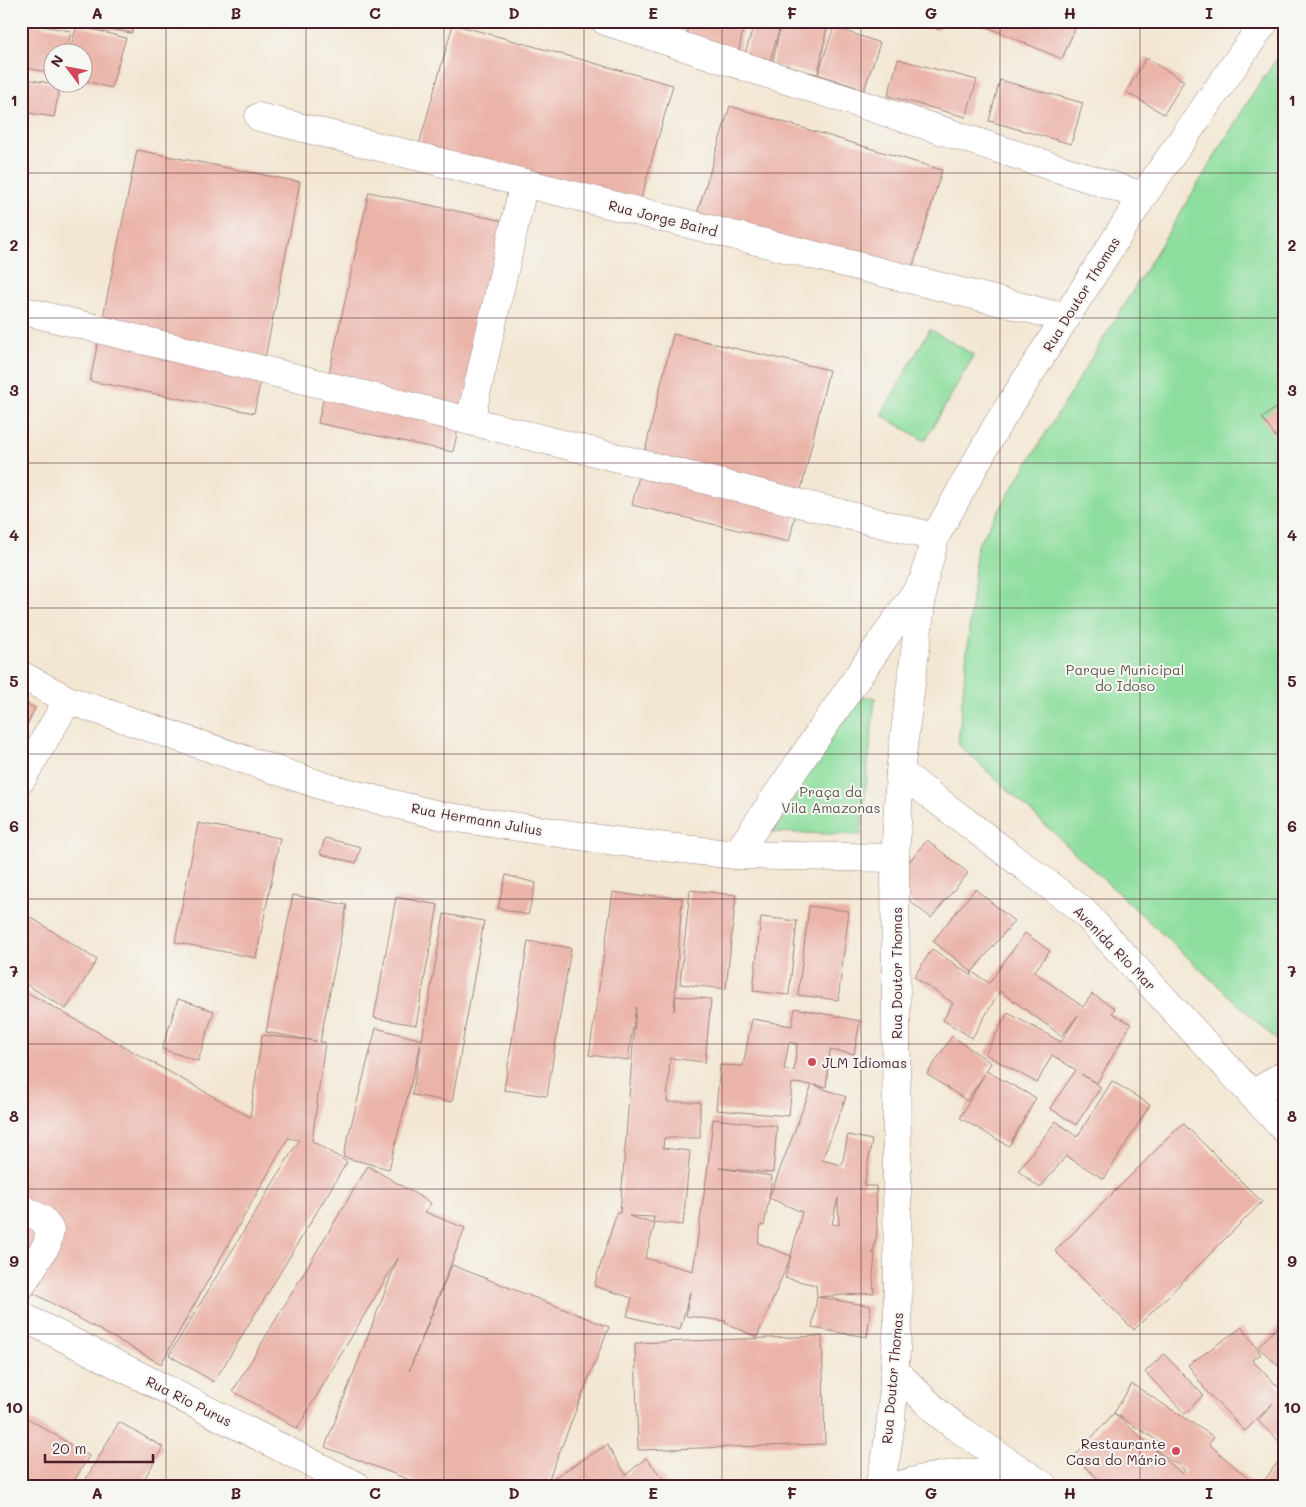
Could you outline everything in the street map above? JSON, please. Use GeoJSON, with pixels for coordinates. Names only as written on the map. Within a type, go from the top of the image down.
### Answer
{"type":"FeatureCollection","features":[{"type":"Feature","properties":{"kind":"street"},"geometry":{"type":"LineString","coordinates":[[605,21],[1143,196]]}},
{"type":"Feature","properties":{"kind":"street","name":"Rua Doutor Thomas"},"geometry":{"type":"LineString","coordinates":[[879,1486],[886,1457],[896,1372],[898,1313],[895,858],[900,772],[924,580],[935,537],[996,428],[1143,196],[1265,21]]}},
{"type":"Feature","properties":{"kind":"street","name":"Rua Jorge Baird"},"geometry":{"type":"LineString","coordinates":[[259,117],[1066,318]]}},
{"type":"Feature","properties":{"kind":"street"},"geometry":{"type":"LineString","coordinates":[[470,421],[524,183]]}},
{"type":"Feature","properties":{"kind":"street"},"geometry":{"type":"LineString","coordinates":[[21,310],[935,537]]}},
{"type":"Feature","properties":{"kind":"street","name":"Rua Doutor Thomas"},"geometry":{"type":"LineString","coordinates":[[736,855],[924,580]]}},
{"type":"Feature","properties":{"kind":"street","name":"Rua Hermann Julius"},"geometry":{"type":"LineString","coordinates":[[21,675],[68,700],[328,788],[442,816],[614,841],[736,855],[895,858]]}},
{"type":"Feature","properties":{"kind":"street"},"geometry":{"type":"LineString","coordinates":[[21,780],[68,700]]}},
{"type":"Feature","properties":{"kind":"street","name":"Avenida Rio Mar"},"geometry":{"type":"LineString","coordinates":[[900,772],[1082,910],[1285,1130]]}},
{"type":"Feature","properties":{"kind":"street"},"geometry":{"type":"LineString","coordinates":[[1252,1094],[1285,1074]]}},
{"type":"Feature","properties":{"kind":"street"},"geometry":{"type":"LineString","coordinates":[[21,1208],[42,1219],[50,1230],[47,1244],[21,1286]]}},
{"type":"Feature","properties":{"kind":"street","name":"Rua Rio Purus"},"geometry":{"type":"LineString","coordinates":[[21,1316],[357,1486]]}},
{"type":"Feature","properties":{"kind":"street"},"geometry":{"type":"LineString","coordinates":[[896,1372],[938,1413],[956,1427],[1033,1478]]}},
{"type":"Feature","properties":{"kind":"street"},"geometry":{"type":"LineString","coordinates":[[897,1486],[921,1478],[960,1472],[1033,1478]]}},
{"type":"Feature","properties":{"kind":"green space","name":"Parque Municipal do Idoso"},"geometry":{"type":"Polygon","coordinates":[[[1285,47],[1285,1048],[958,744],[977,546],[1257,87],[1285,47]]]}},
{"type":"Feature","properties":{"kind":"green space"},"geometry":{"type":"Polygon","coordinates":[[[930,329],[974,355],[925,441],[881,415],[930,329]]]}},
{"type":"Feature","properties":{"kind":"green space","name":"Praça da Vila Amazonas"},"geometry":{"type":"Polygon","coordinates":[[[856,695],[875,698],[861,835],[772,832],[856,695]]]}},
{"type":"Feature","properties":{"kind":"building"},"geometry":{"type":"Polygon","coordinates":[[[84,21],[134,21],[132,33],[83,25],[84,21]]]}},
{"type":"Feature","properties":{"kind":"building"},"geometry":{"type":"Polygon","coordinates":[[[690,21],[728,21],[744,25],[738,53],[685,41],[690,21]]]}},
{"type":"Feature","properties":{"kind":"building"},"geometry":{"type":"Polygon","coordinates":[[[755,21],[828,21],[818,74],[772,65],[781,24],[769,64],[744,57],[755,21]]]}},
{"type":"Feature","properties":{"kind":"building"},"geometry":{"type":"Polygon","coordinates":[[[918,21],[943,21],[939,30],[918,21]]]}},
{"type":"Feature","properties":{"kind":"building"},"geometry":{"type":"Polygon","coordinates":[[[973,21],[1065,21],[1076,26],[1062,59],[973,21]]]}},
{"type":"Feature","properties":{"kind":"building"},"geometry":{"type":"Polygon","coordinates":[[[21,22],[71,31],[69,42],[42,42],[42,71],[21,67],[21,22]]]}},
{"type":"Feature","properties":{"kind":"building"},"geometry":{"type":"Polygon","coordinates":[[[453,24],[673,85],[635,220],[415,159],[453,24]]]}},
{"type":"Feature","properties":{"kind":"building"},"geometry":{"type":"Polygon","coordinates":[[[77,25],[126,38],[111,88],[92,83],[92,42],[72,42],[77,25]]]}},
{"type":"Feature","properties":{"kind":"building"},"geometry":{"type":"Polygon","coordinates":[[[834,27],[880,43],[864,90],[818,74],[834,27]]]}},
{"type":"Feature","properties":{"kind":"building"},"geometry":{"type":"Polygon","coordinates":[[[1146,58],[1184,81],[1164,114],[1126,92],[1146,58]]]}},
{"type":"Feature","properties":{"kind":"building"},"geometry":{"type":"Polygon","coordinates":[[[898,59],[977,80],[966,117],[888,96],[898,59]]]}},
{"type":"Feature","properties":{"kind":"building"},"geometry":{"type":"Polygon","coordinates":[[[21,78],[42,82],[42,92],[59,92],[54,117],[21,112],[21,78]]]}},
{"type":"Feature","properties":{"kind":"building"},"geometry":{"type":"Polygon","coordinates":[[[1000,80],[1083,103],[1071,144],[989,121],[1000,80]]]}},
{"type":"Feature","properties":{"kind":"building"},"geometry":{"type":"Polygon","coordinates":[[[730,106],[942,170],[905,292],[693,227],[730,106]]]}},
{"type":"Feature","properties":{"kind":"building"},"geometry":{"type":"Polygon","coordinates":[[[137,150],[300,182],[254,413],[90,381],[137,150]]]}},
{"type":"Feature","properties":{"kind":"building"},"geometry":{"type":"Polygon","coordinates":[[[369,192],[503,221],[453,452],[318,423],[369,192]]]}},
{"type":"Feature","properties":{"kind":"building"},"geometry":{"type":"Polygon","coordinates":[[[673,334],[829,370],[789,542],[632,505],[673,334]]]}},
{"type":"Feature","properties":{"kind":"building"},"geometry":{"type":"Polygon","coordinates":[[[1285,401],[1285,450],[1262,418],[1285,401]]]}},
{"type":"Feature","properties":{"kind":"building"},"geometry":{"type":"Polygon","coordinates":[[[21,701],[35,708],[21,738],[21,701]]]}},
{"type":"Feature","properties":{"kind":"building"},"geometry":{"type":"Polygon","coordinates":[[[198,823],[280,838],[256,958],[175,942],[198,823]]]}},
{"type":"Feature","properties":{"kind":"building"},"geometry":{"type":"Polygon","coordinates":[[[325,838],[361,847],[356,863],[320,854],[325,838]]]}},
{"type":"Feature","properties":{"kind":"building"},"geometry":{"type":"Polygon","coordinates":[[[927,840],[968,873],[931,918],[890,885],[927,840]]]}},
{"type":"Feature","properties":{"kind":"building"},"geometry":{"type":"Polygon","coordinates":[[[506,875],[536,883],[528,915],[498,908],[506,875]]]}},
{"type":"Feature","properties":{"kind":"building"},"geometry":{"type":"Polygon","coordinates":[[[975,889],[1014,921],[972,972],[933,941],[975,889]]]}},
{"type":"Feature","properties":{"kind":"building"},"geometry":{"type":"Polygon","coordinates":[[[690,890],[736,895],[726,989],[680,984],[690,890]]]}},
{"type":"Feature","properties":{"kind":"building"},"geometry":{"type":"Polygon","coordinates":[[[613,892],[645,897],[645,895],[682,898],[674,1011],[676,996],[711,999],[705,1062],[670,1058],[667,1102],[700,1102],[700,1138],[664,1138],[663,1148],[690,1151],[683,1225],[653,1222],[654,1217],[629,1216],[655,1224],[645,1258],[693,1271],[713,1119],[777,1126],[773,1173],[719,1168],[772,1176],[764,1226],[761,1225],[758,1243],[791,1256],[757,1337],[725,1323],[726,1321],[686,1316],[690,1292],[680,1330],[627,1316],[632,1298],[594,1286],[617,1212],[620,1213],[636,1007],[628,1060],[589,1055],[613,892]]]}},
{"type":"Feature","properties":{"kind":"building"},"geometry":{"type":"Polygon","coordinates":[[[293,895],[347,905],[320,1042],[325,1042],[312,1141],[347,1162],[214,1382],[169,1355],[299,1140],[288,1138],[161,1364],[21,1286],[21,989],[250,1117],[262,1035],[316,1041],[266,1032],[293,895]]]}},
{"type":"Feature","properties":{"kind":"building"},"geometry":{"type":"Polygon","coordinates":[[[396,897],[438,905],[416,1025],[374,1018],[396,897]]]}},
{"type":"Feature","properties":{"kind":"building"},"geometry":{"type":"Polygon","coordinates":[[[809,906],[849,911],[838,1000],[798,995],[809,906]]]}},
{"type":"Feature","properties":{"kind":"building"},"geometry":{"type":"Polygon","coordinates":[[[21,911],[97,960],[66,1009],[21,981],[21,911]]]}},
{"type":"Feature","properties":{"kind":"building"},"geometry":{"type":"Polygon","coordinates":[[[444,914],[484,921],[452,1102],[412,1095],[421,1044],[389,1169],[343,1157],[376,1028],[422,1040],[444,914]]]}},
{"type":"Feature","properties":{"kind":"building"},"geometry":{"type":"Polygon","coordinates":[[[761,917],[797,921],[789,995],[753,991],[761,917]]]}},
{"type":"Feature","properties":{"kind":"building"},"geometry":{"type":"Polygon","coordinates":[[[1025,933],[1050,951],[1034,972],[1083,1007],[1092,994],[1115,1008],[1112,1013],[1131,1024],[1097,1083],[1081,1074],[1101,1087],[1076,1125],[1050,1108],[1076,1070],[1052,1055],[1037,1083],[985,1054],[1008,1013],[1061,1042],[1078,1015],[1062,1036],[1000,991],[972,1038],[943,1020],[953,1003],[914,977],[932,949],[971,975],[972,972],[989,983],[1025,933]]]}},
{"type":"Feature","properties":{"kind":"building"},"geometry":{"type":"Polygon","coordinates":[[[528,941],[571,948],[547,1096],[504,1090],[528,941]]]}},
{"type":"Feature","properties":{"kind":"building"},"geometry":{"type":"Polygon","coordinates":[[[178,999],[214,1011],[198,1061],[162,1049],[178,999]]]}},
{"type":"Feature","properties":{"kind":"building"},"geometry":{"type":"Polygon","coordinates":[[[795,1008],[860,1021],[854,1054],[830,1050],[826,1087],[814,1085],[846,1097],[822,1160],[842,1165],[848,1135],[872,1140],[864,1186],[876,1186],[877,1232],[873,1254],[875,1254],[874,1293],[817,1297],[816,1285],[785,1278],[802,1212],[769,1198],[812,1085],[792,1083],[789,1116],[716,1110],[720,1065],[743,1066],[752,1019],[792,1026],[795,1008]],[[789,1042],[784,1070],[794,1071],[797,1044],[789,1042]],[[838,1198],[832,1224],[839,1225],[838,1198]]]}},
{"type":"Feature","properties":{"kind":"building"},"geometry":{"type":"Polygon","coordinates":[[[952,1036],[991,1063],[986,1071],[1036,1098],[1009,1146],[960,1118],[984,1075],[967,1101],[927,1074],[952,1036]]]}},
{"type":"Feature","properties":{"kind":"building"},"geometry":{"type":"Polygon","coordinates":[[[1112,1081],[1150,1105],[1104,1179],[1066,1156],[1040,1188],[1018,1171],[1056,1121],[1077,1137],[1112,1081]]]}},
{"type":"Feature","properties":{"kind":"building"},"geometry":{"type":"Polygon","coordinates":[[[1183,1123],[1262,1202],[1134,1330],[1055,1251],[1183,1123]]]}},
{"type":"Feature","properties":{"kind":"building"},"geometry":{"type":"Polygon","coordinates":[[[368,1166],[431,1203],[425,1212],[465,1228],[409,1371],[452,1265],[609,1327],[546,1486],[425,1486],[325,1447],[398,1258],[297,1429],[233,1391],[368,1166]]]}},
{"type":"Feature","properties":{"kind":"building"},"geometry":{"type":"Polygon","coordinates":[[[817,1297],[871,1306],[867,1337],[812,1328],[817,1297]]]}},
{"type":"Feature","properties":{"kind":"building"},"geometry":{"type":"Polygon","coordinates":[[[1285,1319],[1285,1372],[1258,1347],[1285,1319]]]}},
{"type":"Feature","properties":{"kind":"building"},"geometry":{"type":"Polygon","coordinates":[[[1242,1327],[1261,1354],[1252,1360],[1284,1393],[1280,1397],[1285,1401],[1285,1447],[1258,1421],[1273,1403],[1245,1431],[1207,1392],[1188,1365],[1242,1327]]]}},
{"type":"Feature","properties":{"kind":"building"},"geometry":{"type":"Polygon","coordinates":[[[822,1336],[825,1444],[638,1450],[635,1343],[822,1336]]]}},
{"type":"Feature","properties":{"kind":"building"},"geometry":{"type":"Polygon","coordinates":[[[1164,1354],[1203,1395],[1185,1414],[1145,1372],[1164,1354]]]}},
{"type":"Feature","properties":{"kind":"building"},"geometry":{"type":"Polygon","coordinates":[[[1132,1384],[1214,1437],[1209,1444],[1253,1483],[1250,1486],[1119,1486],[1115,1482],[1112,1486],[1106,1486],[1074,1457],[1114,1413],[1132,1384]],[[1114,1413],[1182,1474],[1185,1470],[1156,1450],[1161,1443],[1114,1413]]]}},
{"type":"Feature","properties":{"kind":"building"},"geometry":{"type":"Polygon","coordinates":[[[21,1414],[89,1456],[71,1486],[21,1486],[21,1414]]]}},
{"type":"Feature","properties":{"kind":"building"},"geometry":{"type":"Polygon","coordinates":[[[119,1422],[163,1447],[140,1486],[82,1486],[119,1422]]]}},
{"type":"Feature","properties":{"kind":"building"},"geometry":{"type":"Polygon","coordinates":[[[607,1445],[626,1475],[646,1458],[669,1486],[558,1486],[553,1478],[607,1445]]]}},
{"type":"Feature","properties":{"kind":"building"},"geometry":{"type":"Polygon","coordinates":[[[1278,1462],[1285,1466],[1285,1486],[1260,1486],[1278,1462]]]}},
{"type":"Feature","properties":{"kind":"place","name":"JLM Idiomas"},"geometry":{"type":"Point","coordinates":[812,1062]}},
{"type":"Feature","properties":{"kind":"place","name":"Restaurante Casa do Mário"},"geometry":{"type":"Point","coordinates":[1176,1451]}}]}
